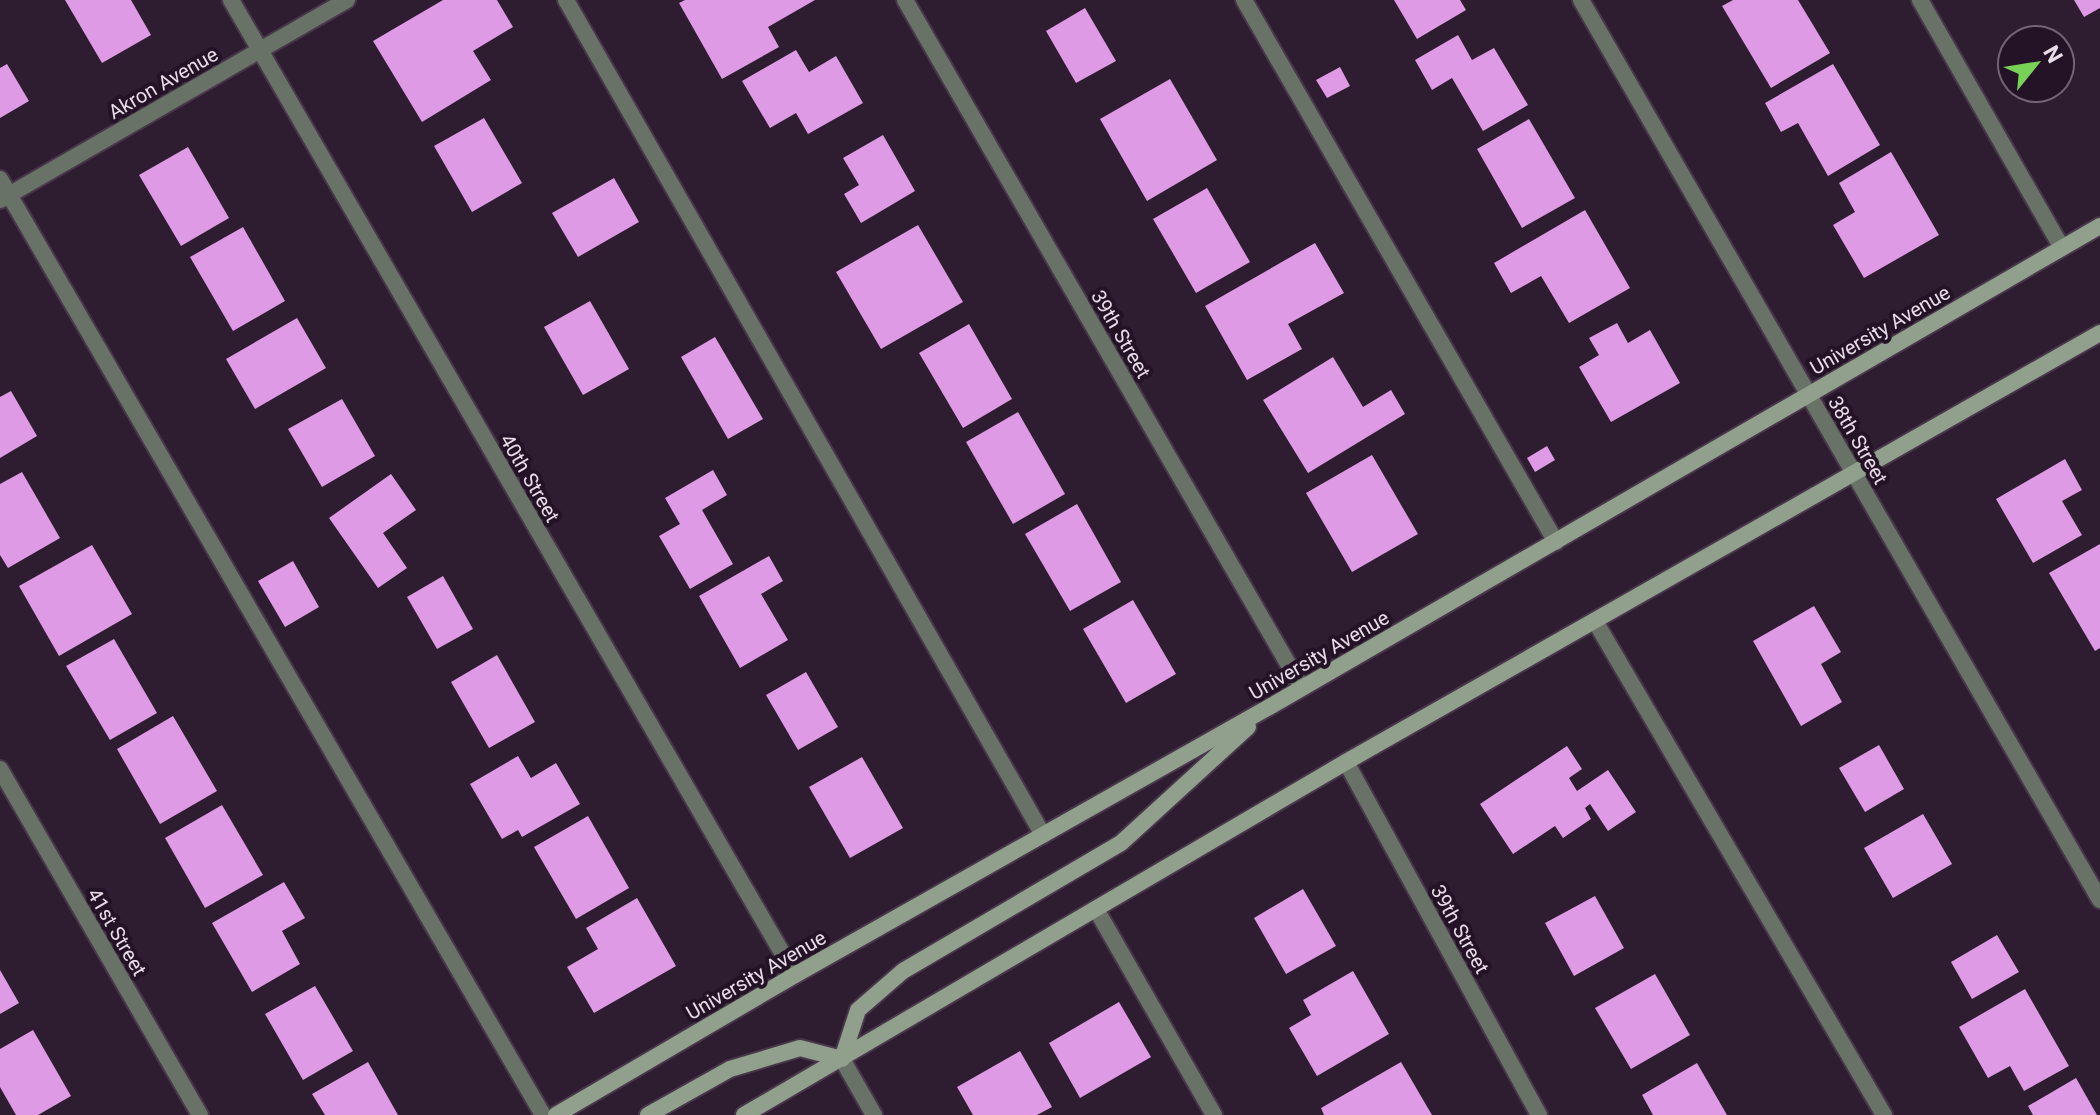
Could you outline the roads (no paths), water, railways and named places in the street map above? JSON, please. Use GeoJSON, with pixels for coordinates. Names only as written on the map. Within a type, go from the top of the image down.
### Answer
{"type":"FeatureCollection","features":[{"type":"Feature","properties":{"kind":"main road","name":"University Avenue"},"geometry":{"type":"LineString","coordinates":[[556,1115],[795,975],[1556,542],[2100,226]]}},
{"type":"Feature","properties":{"kind":"main road"},"geometry":{"type":"LineString","coordinates":[[744,1115],[1346,762],[2100,333]]}},
{"type":"Feature","properties":{"kind":"main road"},"geometry":{"type":"LineString","coordinates":[[842,1059],[858,1010],[903,971],[1121,843],[1271,706]]}},
{"type":"Feature","properties":{"kind":"main road"},"geometry":{"type":"LineString","coordinates":[[648,1115],[730,1069],[786,1052],[800,1048],[842,1059]]}},
{"type":"Feature","properties":{"kind":"street","name":"40th Street"},"geometry":{"type":"LineString","coordinates":[[231,0],[795,975]]}},
{"type":"Feature","properties":{"kind":"street","name":"Akron Avenue"},"geometry":{"type":"LineString","coordinates":[[5,198],[347,0]]}},
{"type":"Feature","properties":{"kind":"street"},"geometry":{"type":"LineString","coordinates":[[566,0],[1043,835]]}},
{"type":"Feature","properties":{"kind":"street","name":"39th Street"},"geometry":{"type":"LineString","coordinates":[[905,0],[1302,688]]}},
{"type":"Feature","properties":{"kind":"street"},"geometry":{"type":"LineString","coordinates":[[1244,0],[1556,542]]}},
{"type":"Feature","properties":{"kind":"street","name":"38th Street"},"geometry":{"type":"LineString","coordinates":[[1581,0],[2100,900]]}},
{"type":"Feature","properties":{"kind":"street"},"geometry":{"type":"LineString","coordinates":[[1920,0],[2062,248]]}},
{"type":"Feature","properties":{"kind":"street"},"geometry":{"type":"LineString","coordinates":[[0,179],[5,198],[543,1115]]}},
{"type":"Feature","properties":{"kind":"street"},"geometry":{"type":"LineString","coordinates":[[1595,621],[1884,1115]]}},
{"type":"Feature","properties":{"kind":"street","name":"39th Street"},"geometry":{"type":"LineString","coordinates":[[1346,762],[1539,1115]]}},
{"type":"Feature","properties":{"kind":"street","name":"41st Street"},"geometry":{"type":"LineString","coordinates":[[0,769],[200,1115]]}},
{"type":"Feature","properties":{"kind":"street"},"geometry":{"type":"LineString","coordinates":[[1096,909],[1214,1115]]}},
{"type":"Feature","properties":{"kind":"street"},"geometry":{"type":"LineString","coordinates":[[842,1059],[874,1115]]}}]}
